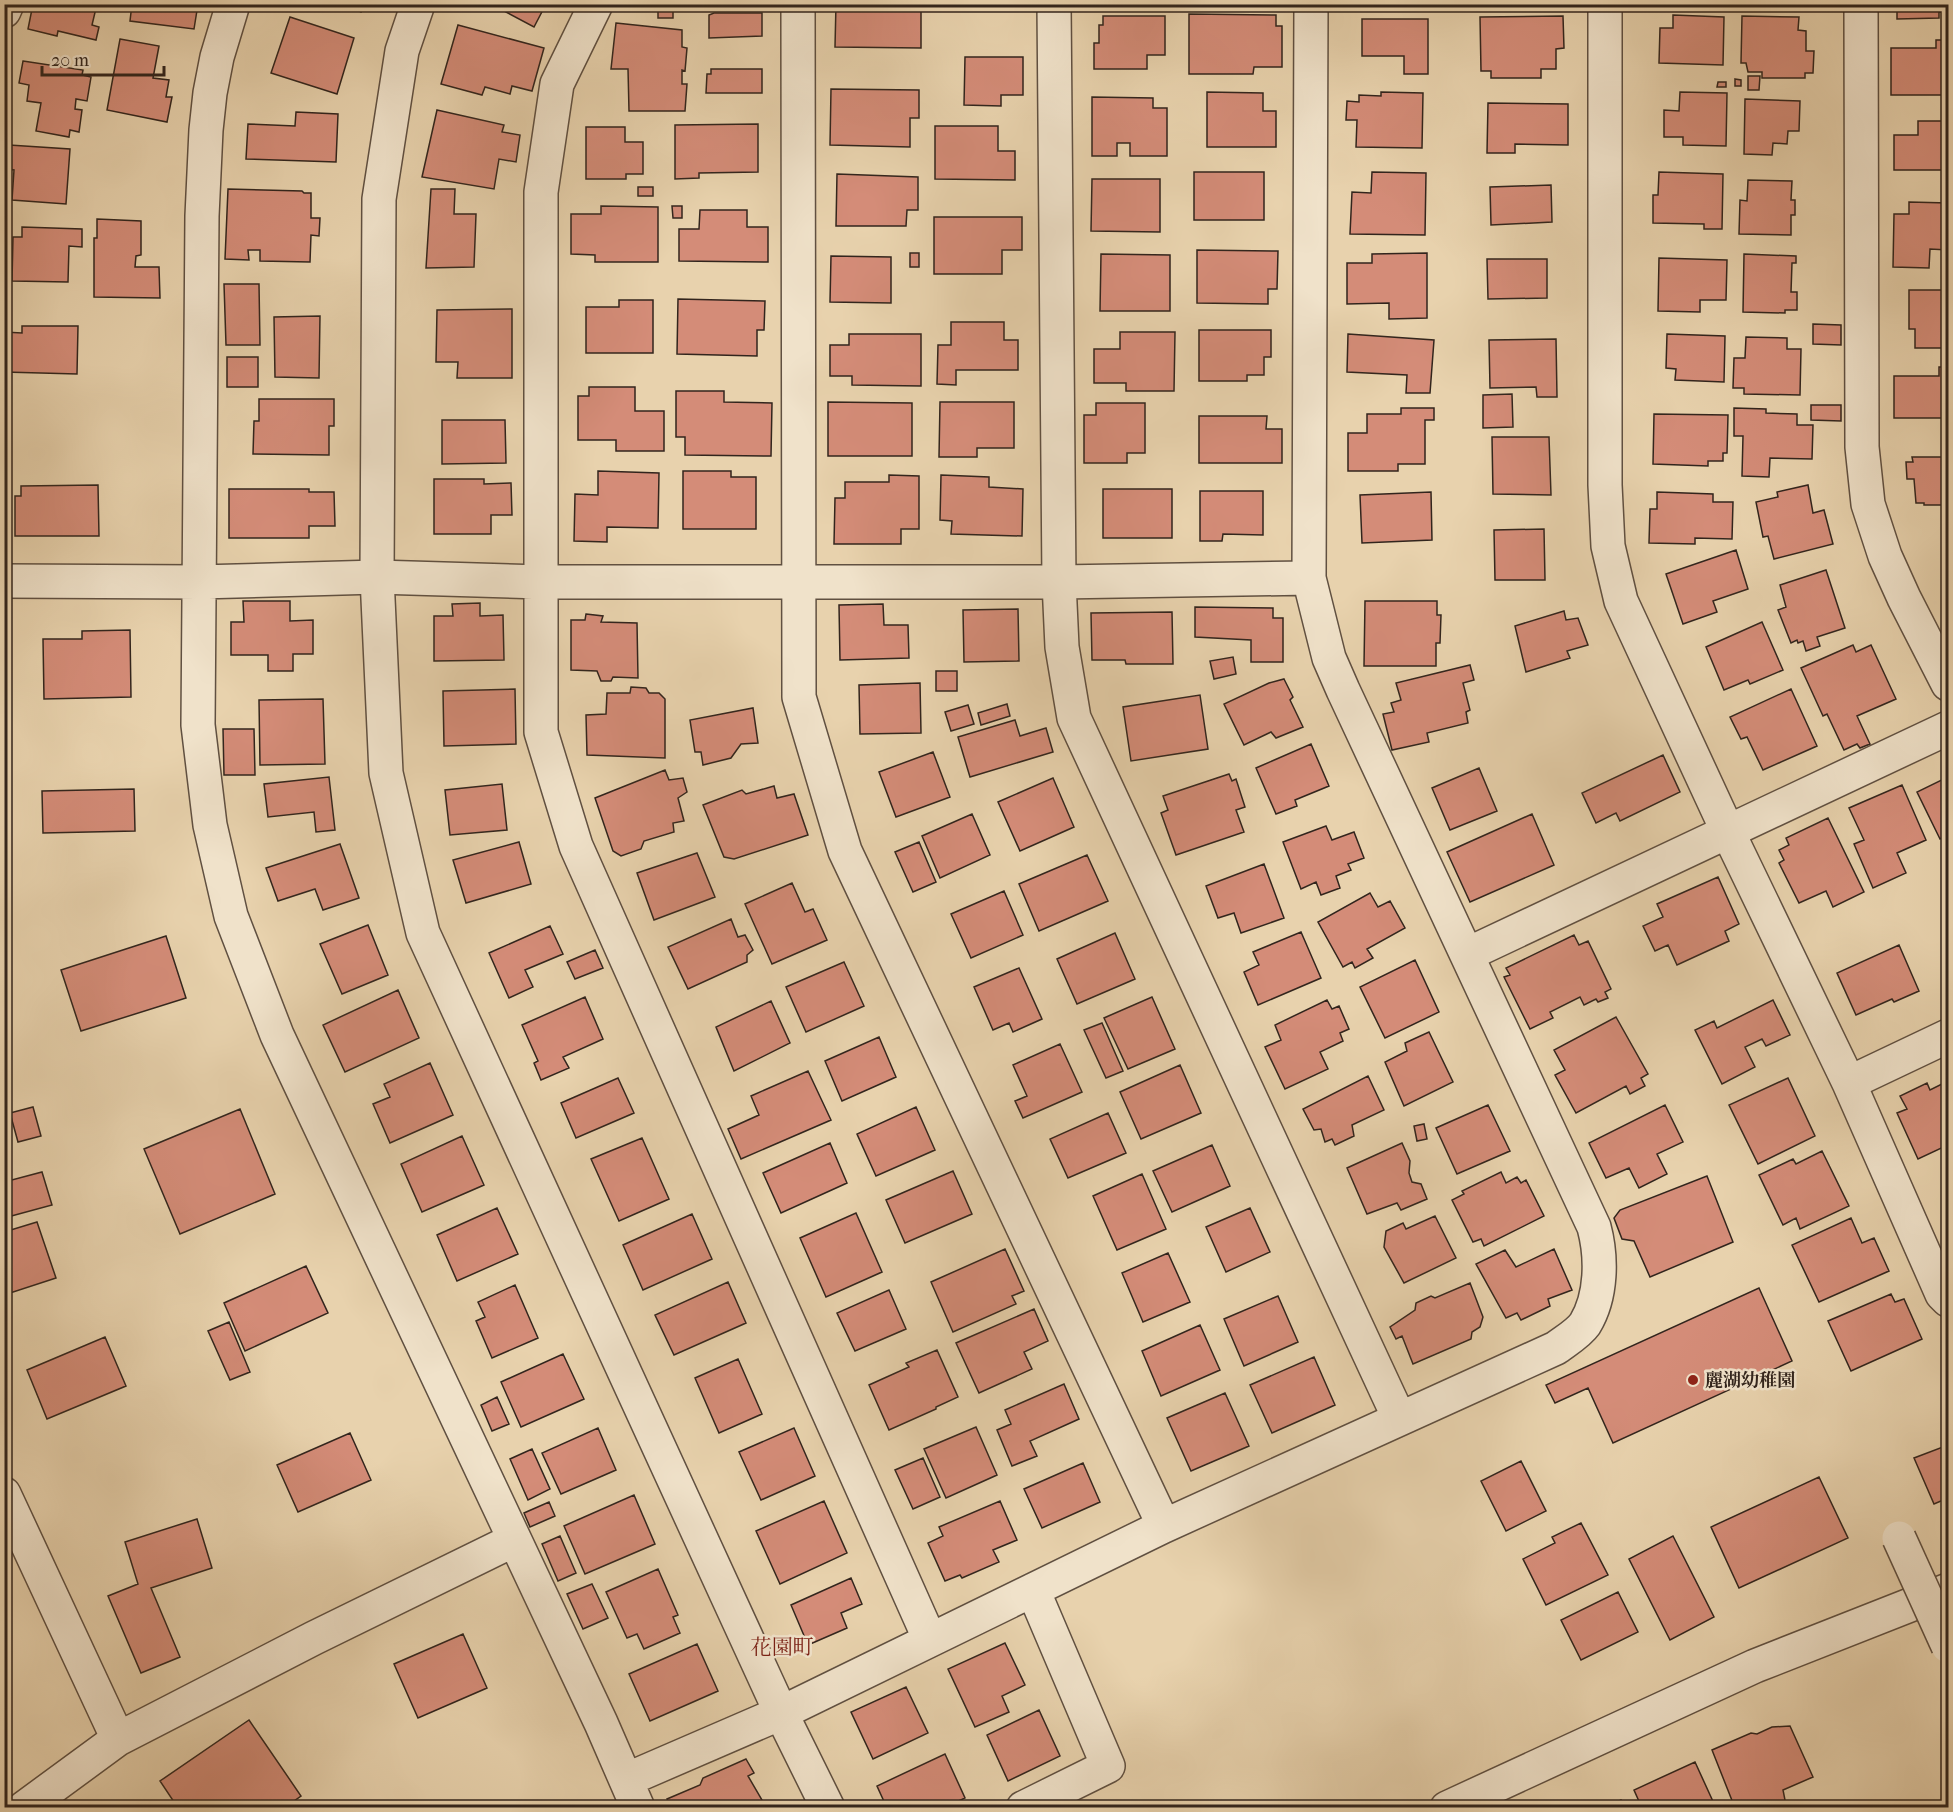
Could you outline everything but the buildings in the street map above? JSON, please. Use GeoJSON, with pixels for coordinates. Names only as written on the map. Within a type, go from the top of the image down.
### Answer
{"type":"FeatureCollection","features":[{"type":"Feature","properties":{"kind":"street"},"geometry":{"type":"LineString","coordinates":[[4,11],[7,4]]}},
{"type":"Feature","properties":{"kind":"street"},"geometry":{"type":"LineString","coordinates":[[233,4],[217,57],[210,93],[202,216],[198,725],[210,825],[231,916],[277,1035],[632,1794],[781,1713],[1164,1526],[1556,1348],[1584,1325],[1591,1309],[1597,1288],[1599,1256],[1594,1227],[1329,658],[1309,578],[1311,4]]}},
{"type":"Feature","properties":{"kind":"street"},"geometry":{"type":"LineString","coordinates":[[418,4],[402,51],[379,199],[377,577],[386,773],[423,933],[781,1713],[828,1808]]}},
{"type":"Feature","properties":{"kind":"street"},"geometry":{"type":"LineString","coordinates":[[596,4],[558,84],[541,192],[541,732],[576,846],[930,1640]]}},
{"type":"Feature","properties":{"kind":"street"},"geometry":{"type":"LineString","coordinates":[[798,4],[799,698],[845,851],[1164,1526]]}},
{"type":"Feature","properties":{"kind":"street"},"geometry":{"type":"LineString","coordinates":[[1054,4],[1059,582],[1062,647],[1074,718],[1399,1418]]}},
{"type":"Feature","properties":{"kind":"street"},"geometry":{"type":"LineString","coordinates":[[1605,4],[1605,485],[1608,546],[1621,601],[1848,1083],[1942,1294],[1948,1300]]}},
{"type":"Feature","properties":{"kind":"street"},"geometry":{"type":"LineString","coordinates":[[1861,4],[1862,447],[1868,504],[1889,566],[1948,684]]}},
{"type":"Feature","properties":{"kind":"street"},"geometry":{"type":"LineString","coordinates":[[4,581],[199,582],[377,577],[541,582],[1059,582],[1309,578]]}},
{"type":"Feature","properties":{"kind":"street"},"geometry":{"type":"LineString","coordinates":[[1468,954],[1948,728]]}},
{"type":"Feature","properties":{"kind":"street"},"geometry":{"type":"LineString","coordinates":[[1848,1083],[1948,1036]]}},
{"type":"Feature","properties":{"kind":"street"},"geometry":{"type":"LineString","coordinates":[[4,1494],[118,1739]]}},
{"type":"Feature","properties":{"kind":"street"},"geometry":{"type":"LineString","coordinates":[[1899,1538],[1948,1646]]}},
{"type":"Feature","properties":{"kind":"street"},"geometry":{"type":"LineString","coordinates":[[24,1808],[118,1739],[314,1638],[513,1540]]}},
{"type":"Feature","properties":{"kind":"street"},"geometry":{"type":"LineString","coordinates":[[1023,1808],[1108,1767],[1033,1590]]}},
{"type":"Feature","properties":{"kind":"street"},"geometry":{"type":"LineString","coordinates":[[1447,1808],[1755,1666],[1948,1590]]}},
{"type":"Feature","properties":{"kind":"place","name":"麗湖幼稚園"},"geometry":{"type":"Point","coordinates":[1693,1380]}},
{"type":"Feature","properties":{"kind":"district","name":"花園町"},"geometry":{"type":"Point","coordinates":[782,1647]}}]}
